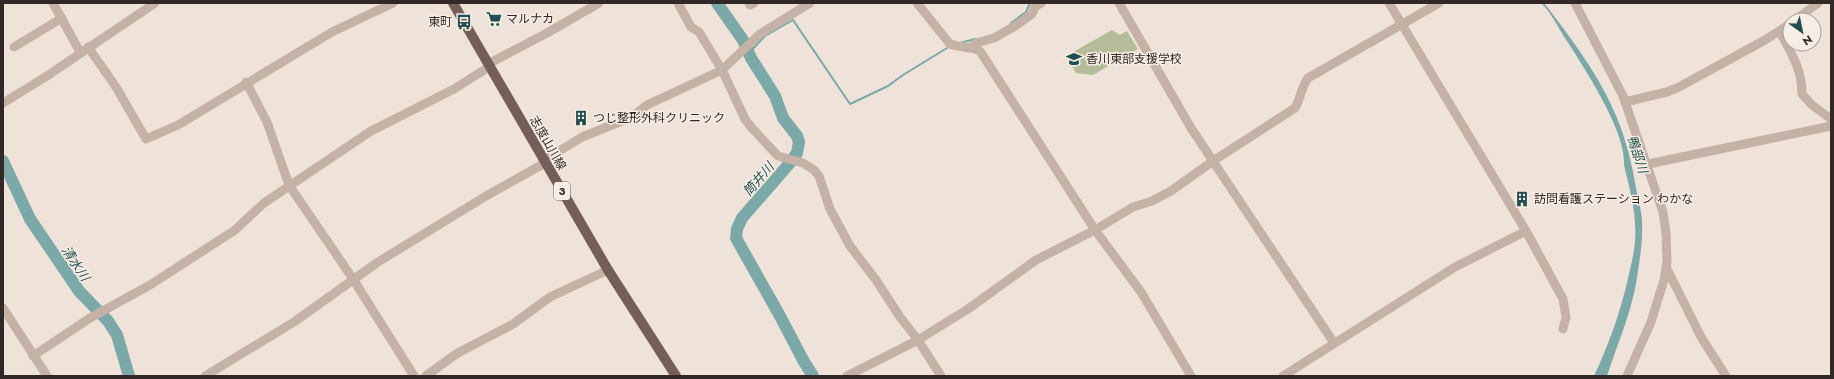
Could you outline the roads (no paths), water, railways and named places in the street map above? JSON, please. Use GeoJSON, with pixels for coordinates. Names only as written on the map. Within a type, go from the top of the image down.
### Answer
{"type":"FeatureCollection","features":[{"type":"Feature","properties":{"kind":"main road","name":"志度山川線"},"geometry":{"type":"LineString","coordinates":[[453,3],[608,270],[676,376]]}},
{"type":"Feature","properties":{"kind":"street"},"geometry":{"type":"LineString","coordinates":[[53,3],[84,50],[116,87],[146,139],[178,125],[246,82],[332,32],[393,3]]}},
{"type":"Feature","properties":{"kind":"street"},"geometry":{"type":"LineString","coordinates":[[3,103],[155,3]]}},
{"type":"Feature","properties":{"kind":"street"},"geometry":{"type":"LineString","coordinates":[[33,356],[96,315],[150,285],[235,230],[264,203],[370,131],[454,89],[489,65],[599,3]]}},
{"type":"Feature","properties":{"kind":"street"},"geometry":{"type":"LineString","coordinates":[[678,3],[691,27],[699,32],[722,70],[745,119],[751,127],[772,151],[814,170],[819,176],[830,209],[840,230],[850,246],[876,280],[900,317],[918,340],[941,376]]}},
{"type":"Feature","properties":{"kind":"street"},"geometry":{"type":"LineString","coordinates":[[749,3],[750,5],[754,3]]}},
{"type":"Feature","properties":{"kind":"street"},"geometry":{"type":"LineString","coordinates":[[205,376],[294,322],[353,279],[486,196],[544,162],[582,137],[632,117],[647,105],[722,70],[760,34],[810,3]]}},
{"type":"Feature","properties":{"kind":"street"},"geometry":{"type":"LineString","coordinates":[[917,3],[950,44],[958,47],[972,47],[980,51],[1095,230],[1141,292],[1191,376]]}},
{"type":"Feature","properties":{"kind":"street"},"geometry":{"type":"LineString","coordinates":[[972,47],[976,43],[994,38],[1015,26],[1032,14],[1035,8],[1041,3]]}},
{"type":"Feature","properties":{"kind":"street"},"geometry":{"type":"LineString","coordinates":[[1120,3],[1169,93],[1334,344]]}},
{"type":"Feature","properties":{"kind":"street"},"geometry":{"type":"LineString","coordinates":[[1389,3],[1526,231],[1563,299],[1566,317],[1563,329]]}},
{"type":"Feature","properties":{"kind":"street"},"geometry":{"type":"LineString","coordinates":[[846,376],[918,340],[978,302],[1036,260],[1095,230],[1133,207],[1152,201],[1171,191],[1213,161],[1296,108],[1300,100],[1303,85],[1308,78],[1439,3]]}},
{"type":"Feature","properties":{"kind":"street"},"geometry":{"type":"LineString","coordinates":[[1576,3],[1626,102],[1663,212],[1666,233],[1666,267],[1651,322],[1627,376]]}},
{"type":"Feature","properties":{"kind":"street"},"geometry":{"type":"LineString","coordinates":[[1806,12],[1818,3]]}},
{"type":"Feature","properties":{"kind":"street"},"geometry":{"type":"LineString","coordinates":[[14,47],[62,18]]}},
{"type":"Feature","properties":{"kind":"street"},"geometry":{"type":"LineString","coordinates":[[1626,102],[1667,92],[1679,87],[1780,32],[1797,63],[1802,80],[1802,94],[1812,105],[1831,119]]}},
{"type":"Feature","properties":{"kind":"street"},"geometry":{"type":"LineString","coordinates":[[246,82],[267,122],[289,185],[353,279],[414,376]]}},
{"type":"Feature","properties":{"kind":"street"},"geometry":{"type":"LineString","coordinates":[[1648,164],[1831,126]]}},
{"type":"Feature","properties":{"kind":"street"},"geometry":{"type":"LineString","coordinates":[[1283,376],[1455,267],[1526,231]]}},
{"type":"Feature","properties":{"kind":"street"},"geometry":{"type":"LineString","coordinates":[[1666,267],[1701,337],[1726,376]]}},
{"type":"Feature","properties":{"kind":"street"},"geometry":{"type":"LineString","coordinates":[[426,376],[456,354],[513,324],[550,297],[608,270]]}},
{"type":"Feature","properties":{"kind":"street"},"geometry":{"type":"LineString","coordinates":[[3,308],[47,376]]}},
{"type":"Feature","properties":{"kind":"water"},"geometry":{"type":"Polygon","coordinates":[[[1540,3],[1544,3],[1594,72],[1610,102],[1626,143],[1641,210],[1642,238],[1636,284],[1627,319],[1607,376],[1594,376],[1617,319],[1631,267],[1634,246],[1635,222],[1624,165],[1623,151],[1619,135],[1592,82],[1554,19],[1547,9],[1540,3]]]}},
{"type":"Feature","properties":{"kind":"waterway","name":"筒井川"},"geometry":{"type":"LineString","coordinates":[[717,3],[743,40],[751,58],[775,96],[783,118],[797,136],[799,142],[797,153],[789,164],[742,218],[737,229],[736,238],[813,376]]}},
{"type":"Feature","properties":{"kind":"waterway"},"geometry":{"type":"LineString","coordinates":[[1011,23],[1026,12],[1030,3]]}},
{"type":"Feature","properties":{"kind":"waterway"},"geometry":{"type":"LineString","coordinates":[[749,53],[765,36],[793,20],[850,104],[888,86],[947,48]]}},
{"type":"Feature","properties":{"kind":"waterway"},"geometry":{"type":"LineString","coordinates":[[960,43],[975,39]]}},
{"type":"Feature","properties":{"kind":"waterway","name":"清水川"},"geometry":{"type":"LineString","coordinates":[[3,161],[30,219],[79,291],[108,321],[117,335],[129,376]]}},
{"type":"Feature","properties":{"kind":"place","name":"マルナカ"},"geometry":{"type":"Point","coordinates":[494,19]}},
{"type":"Feature","properties":{"kind":"place","name":"東町"},"geometry":{"type":"Point","coordinates":[464,22]}},
{"type":"Feature","properties":{"kind":"place","name":"香川東部支援学校"},"geometry":{"type":"Point","coordinates":[1074,59]}},
{"type":"Feature","properties":{"kind":"place","name":"つじ整形外科クリニック"},"geometry":{"type":"Point","coordinates":[581,118]}},
{"type":"Feature","properties":{"kind":"place","name":"訪問看護ステーション わかな"},"geometry":{"type":"Point","coordinates":[1522,199]}},
{"type":"Feature","properties":{"kind":"water label","name":"鴨部川"},"geometry":{"type":"Point","coordinates":[1638,154]}}]}
